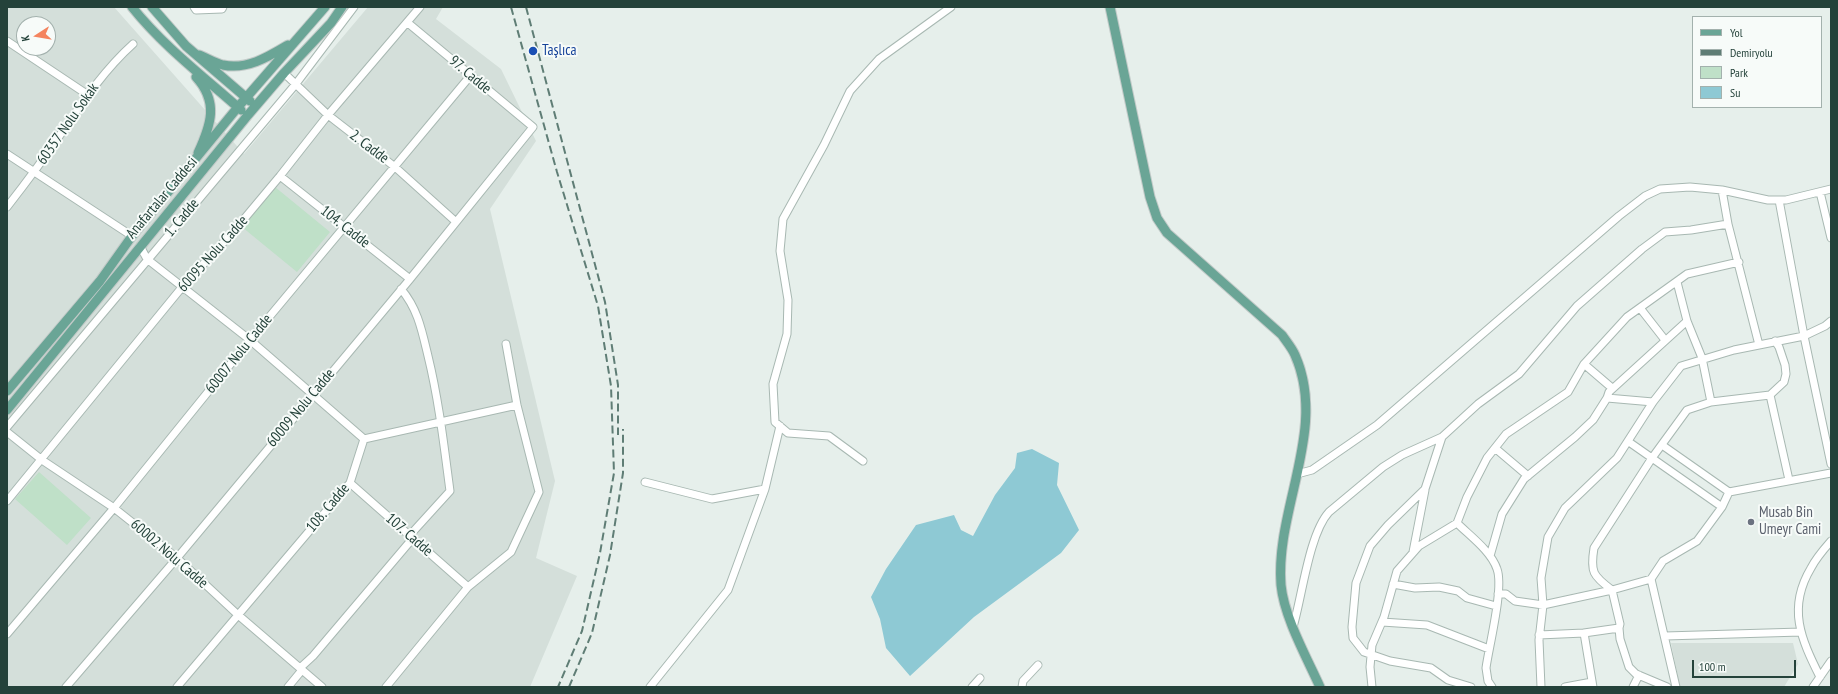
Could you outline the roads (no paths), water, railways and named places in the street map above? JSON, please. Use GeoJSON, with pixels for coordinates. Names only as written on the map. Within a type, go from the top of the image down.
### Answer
{"type":"FeatureCollection","features":[{"type":"Feature","properties":{"kind":"main road"},"geometry":{"type":"LineString","coordinates":[[132,7],[149,28],[183,60],[248,116]]}},
{"type":"Feature","properties":{"kind":"main road"},"geometry":{"type":"LineString","coordinates":[[152,7],[192,52],[256,106]]}},
{"type":"Feature","properties":{"kind":"main road","name":"Anafartalar Caddesi"},"geometry":{"type":"LineString","coordinates":[[7,410],[256,106],[284,73],[331,23],[342,7]]}},
{"type":"Feature","properties":{"kind":"main road"},"geometry":{"type":"LineString","coordinates":[[1110,7],[1150,197],[1157,218],[1167,233],[1282,335],[1295,354],[1306,388],[1307,419],[1282,563],[1281,586],[1293,627],[1320,687]]}},
{"type":"Feature","properties":{"kind":"main road","name":"Anafartalar Caddesi"},"geometry":{"type":"LineString","coordinates":[[7,391],[100,281],[132,236],[191,167],[238,107],[323,9]]}},
{"type":"Feature","properties":{"kind":"main road"},"geometry":{"type":"LineString","coordinates":[[192,52],[222,65],[242,66],[254,63],[294,42]]}},
{"type":"Feature","properties":{"kind":"main road"},"geometry":{"type":"LineString","coordinates":[[183,60],[203,85],[209,97],[211,107],[207,134],[191,167]]}},
{"type":"Feature","properties":{"kind":"street"},"geometry":{"type":"LineString","coordinates":[[194,7],[196,10],[222,9],[223,7]]}},
{"type":"Feature","properties":{"kind":"street","name":"1. Cadde"},"geometry":{"type":"LineString","coordinates":[[7,427],[295,85],[354,7]]}},
{"type":"Feature","properties":{"kind":"street","name":"60095 Nolu Cadde"},"geometry":{"type":"LineString","coordinates":[[7,501],[183,286],[234,231],[328,115],[420,7]]}},
{"type":"Feature","properties":{"kind":"street"},"geometry":{"type":"LineString","coordinates":[[863,461],[828,436],[788,433],[775,422],[773,384],[787,334],[788,300],[780,251],[783,219],[824,145],[850,92],[879,59],[951,7]]}},
{"type":"Feature","properties":{"kind":"street","name":"97. Cadde"},"geometry":{"type":"LineString","coordinates":[[408,22],[533,127]]}},
{"type":"Feature","properties":{"kind":"street"},"geometry":{"type":"LineString","coordinates":[[7,41],[88,95]]}},
{"type":"Feature","properties":{"kind":"street","name":"60357 Nolu Sokak"},"geometry":{"type":"LineString","coordinates":[[7,208],[34,173],[88,95],[117,59],[133,44]]}},
{"type":"Feature","properties":{"kind":"street","name":"2. Cadde"},"geometry":{"type":"LineString","coordinates":[[284,73],[328,115],[395,167],[456,221]]}},
{"type":"Feature","properties":{"kind":"street","name":"60007 Nolu Cadde"},"geometry":{"type":"LineString","coordinates":[[7,634],[114,508],[250,340],[346,227],[471,75]]}},
{"type":"Feature","properties":{"kind":"street","name":"60009 Nolu Cadde"},"geometry":{"type":"LineString","coordinates":[[66,687],[177,558],[410,279],[533,127]]}},
{"type":"Feature","properties":{"kind":"street"},"geometry":{"type":"LineString","coordinates":[[7,154],[132,236]]}},
{"type":"Feature","properties":{"kind":"street","name":"104. Cadde"},"geometry":{"type":"LineString","coordinates":[[280,176],[410,279]]}},
{"type":"Feature","properties":{"kind":"street"},"geometry":{"type":"LineString","coordinates":[[1297,474],[1312,470],[1378,425],[1619,216],[1645,196],[1660,189],[1690,187],[1722,190],[1768,200],[1779,200],[1831,189]]}},
{"type":"Feature","properties":{"kind":"street"},"geometry":{"type":"LineString","coordinates":[[1722,190],[1728,224],[1739,262],[1759,345]]}},
{"type":"Feature","properties":{"kind":"street"},"geometry":{"type":"LineString","coordinates":[[1820,192],[1830,228],[1831,238]]}},
{"type":"Feature","properties":{"kind":"street"},"geometry":{"type":"LineString","coordinates":[[1779,200],[1804,336],[1831,464]]}},
{"type":"Feature","properties":{"kind":"street"},"geometry":{"type":"LineString","coordinates":[[1293,627],[1315,540],[1323,518],[1355,488],[1402,455],[1442,437],[1478,404],[1519,374],[1577,306],[1665,232],[1699,229],[1728,224]]}},
{"type":"Feature","properties":{"kind":"street"},"geometry":{"type":"LineString","coordinates":[[140,246],[147,259],[250,340],[364,439],[517,404]]}},
{"type":"Feature","properties":{"kind":"street"},"geometry":{"type":"LineString","coordinates":[[1372,687],[1370,667],[1372,645],[1382,622],[1397,571],[1419,546],[1457,523],[1467,497],[1487,458],[1506,434],[1568,392],[1584,364],[1627,317],[1658,294],[1687,274],[1739,262]]}},
{"type":"Feature","properties":{"kind":"street"},"geometry":{"type":"LineString","coordinates":[[1677,282],[1687,321],[1702,358],[1711,402]]}},
{"type":"Feature","properties":{"kind":"street"},"geometry":{"type":"LineString","coordinates":[[288,687],[301,669],[450,491],[441,422],[420,323],[412,303],[401,289]]}},
{"type":"Feature","properties":{"kind":"street"},"geometry":{"type":"LineString","coordinates":[[1640,308],[1665,340]]}},
{"type":"Feature","properties":{"kind":"street"},"geometry":{"type":"LineString","coordinates":[[1490,556],[1502,514],[1524,479],[1593,420],[1612,388],[1687,321]]}},
{"type":"Feature","properties":{"kind":"street"},"geometry":{"type":"LineString","coordinates":[[1541,687],[1539,635],[1543,605],[1541,578],[1548,537],[1565,508],[1617,458],[1629,442],[1653,402],[1681,366],[1702,358],[1775,341],[1804,336],[1825,326],[1831,321]]}},
{"type":"Feature","properties":{"kind":"street"},"geometry":{"type":"LineString","coordinates":[[1667,687],[1639,675],[1629,667],[1620,639],[1620,624],[1612,590],[1598,579],[1592,564],[1594,548],[1652,458],[1687,410],[1711,402],[1770,395],[1784,382],[1786,374],[1780,347],[1775,341]]}},
{"type":"Feature","properties":{"kind":"street"},"geometry":{"type":"LineString","coordinates":[[386,687],[468,587],[511,552],[539,492],[517,404],[506,344]]}},
{"type":"Feature","properties":{"kind":"street"},"geometry":{"type":"LineString","coordinates":[[1584,364],[1612,388]]}},
{"type":"Feature","properties":{"kind":"street"},"geometry":{"type":"LineString","coordinates":[[1770,395],[1788,480]]}},
{"type":"Feature","properties":{"kind":"street"},"geometry":{"type":"LineString","coordinates":[[1607,398],[1653,402]]}},
{"type":"Feature","properties":{"kind":"street"},"geometry":{"type":"LineString","coordinates":[[650,687],[728,590],[765,489],[780,426]]}},
{"type":"Feature","properties":{"kind":"street","name":"60002 Nolu Cadde"},"geometry":{"type":"LineString","coordinates":[[7,432],[42,460],[114,508],[177,558],[237,614],[322,687]]}},
{"type":"Feature","properties":{"kind":"street"},"geometry":{"type":"LineString","coordinates":[[1412,554],[1425,489],[1442,437]]}},
{"type":"Feature","properties":{"kind":"street","name":"108. Cadde"},"geometry":{"type":"LineString","coordinates":[[176,687],[350,483],[364,439]]}},
{"type":"Feature","properties":{"kind":"street"},"geometry":{"type":"LineString","coordinates":[[1629,442],[1722,507]]}},
{"type":"Feature","properties":{"kind":"street"},"geometry":{"type":"LineString","coordinates":[[1662,445],[1729,492],[1831,473]]}},
{"type":"Feature","properties":{"kind":"street"},"geometry":{"type":"LineString","coordinates":[[1495,448],[1528,476]]}},
{"type":"Feature","properties":{"kind":"street"},"geometry":{"type":"LineString","coordinates":[[645,482],[712,499],[765,489]]}},
{"type":"Feature","properties":{"kind":"street","name":"107. Cadde"},"geometry":{"type":"LineString","coordinates":[[350,483],[468,587]]}},
{"type":"Feature","properties":{"kind":"street"},"geometry":{"type":"LineString","coordinates":[[1425,489],[1388,525],[1370,546],[1356,584],[1352,627],[1353,638],[1364,652],[1371,655],[1431,668],[1448,680],[1471,687]]}},
{"type":"Feature","properties":{"kind":"street"},"geometry":{"type":"LineString","coordinates":[[1498,594],[1506,594],[1515,601],[1543,605],[1612,590],[1651,578],[1663,561],[1697,540],[1722,507],[1729,492]]}},
{"type":"Feature","properties":{"kind":"street"},"geometry":{"type":"LineString","coordinates":[[1457,523],[1490,556],[1497,569],[1498,594],[1486,668],[1488,680],[1492,687]]}},
{"type":"Feature","properties":{"kind":"street"},"geometry":{"type":"LineString","coordinates":[[1820,677],[1804,645],[1798,619],[1799,594],[1811,568],[1831,540]]}},
{"type":"Feature","properties":{"kind":"street"},"geometry":{"type":"LineString","coordinates":[[1651,578],[1674,687]]}},
{"type":"Feature","properties":{"kind":"street"},"geometry":{"type":"LineString","coordinates":[[1394,584],[1415,588],[1439,587],[1458,591],[1467,598],[1496,606]]}},
{"type":"Feature","properties":{"kind":"street"},"geometry":{"type":"LineString","coordinates":[[1382,622],[1428,625],[1489,649]]}},
{"type":"Feature","properties":{"kind":"street"},"geometry":{"type":"LineString","coordinates":[[1539,635],[1584,633],[1619,628]]}},
{"type":"Feature","properties":{"kind":"street"},"geometry":{"type":"LineString","coordinates":[[1664,636],[1801,632]]}},
{"type":"Feature","properties":{"kind":"street"},"geometry":{"type":"LineString","coordinates":[[1565,687],[1593,685],[1584,633]]}},
{"type":"Feature","properties":{"kind":"street"},"geometry":{"type":"LineString","coordinates":[[1813,687],[1831,661]]}},
{"type":"Feature","properties":{"kind":"street"},"geometry":{"type":"LineString","coordinates":[[1022,687],[1023,681],[1038,665]]}},
{"type":"Feature","properties":{"kind":"street"},"geometry":{"type":"LineString","coordinates":[[1633,687],[1639,675]]}},
{"type":"Feature","properties":{"kind":"street"},"geometry":{"type":"LineString","coordinates":[[972,687],[980,678]]}},
{"type":"Feature","properties":{"kind":"water"},"geometry":{"type":"Polygon","coordinates":[[[1032,449],[1059,463],[1057,485],[1079,530],[1061,553],[974,617],[910,676],[886,648],[880,619],[871,597],[886,569],[916,525],[954,515],[961,530],[973,536],[995,495],[1015,468],[1017,453],[1032,449]]]}},
{"type":"Feature","properties":{"kind":"railway"},"geometry":{"type":"LineString","coordinates":[[511,7],[557,172],[598,306],[611,386],[614,473],[600,553],[582,631],[558,687]]}},
{"type":"Feature","properties":{"kind":"railway"},"geometry":{"type":"LineString","coordinates":[[526,7],[605,302],[618,385],[618,435]]}},
{"type":"Feature","properties":{"kind":"railway"},"geometry":{"type":"LineString","coordinates":[[569,687],[592,633],[610,555],[623,473],[623,429]]}},
{"type":"Feature","properties":{"kind":"place","name":"Taşlıca"},"geometry":{"type":"Point","coordinates":[533,51]}},
{"type":"Feature","properties":{"kind":"place","name":"Musab Bin Umeyr Cami"},"geometry":{"type":"Point","coordinates":[1751,522]}}]}
